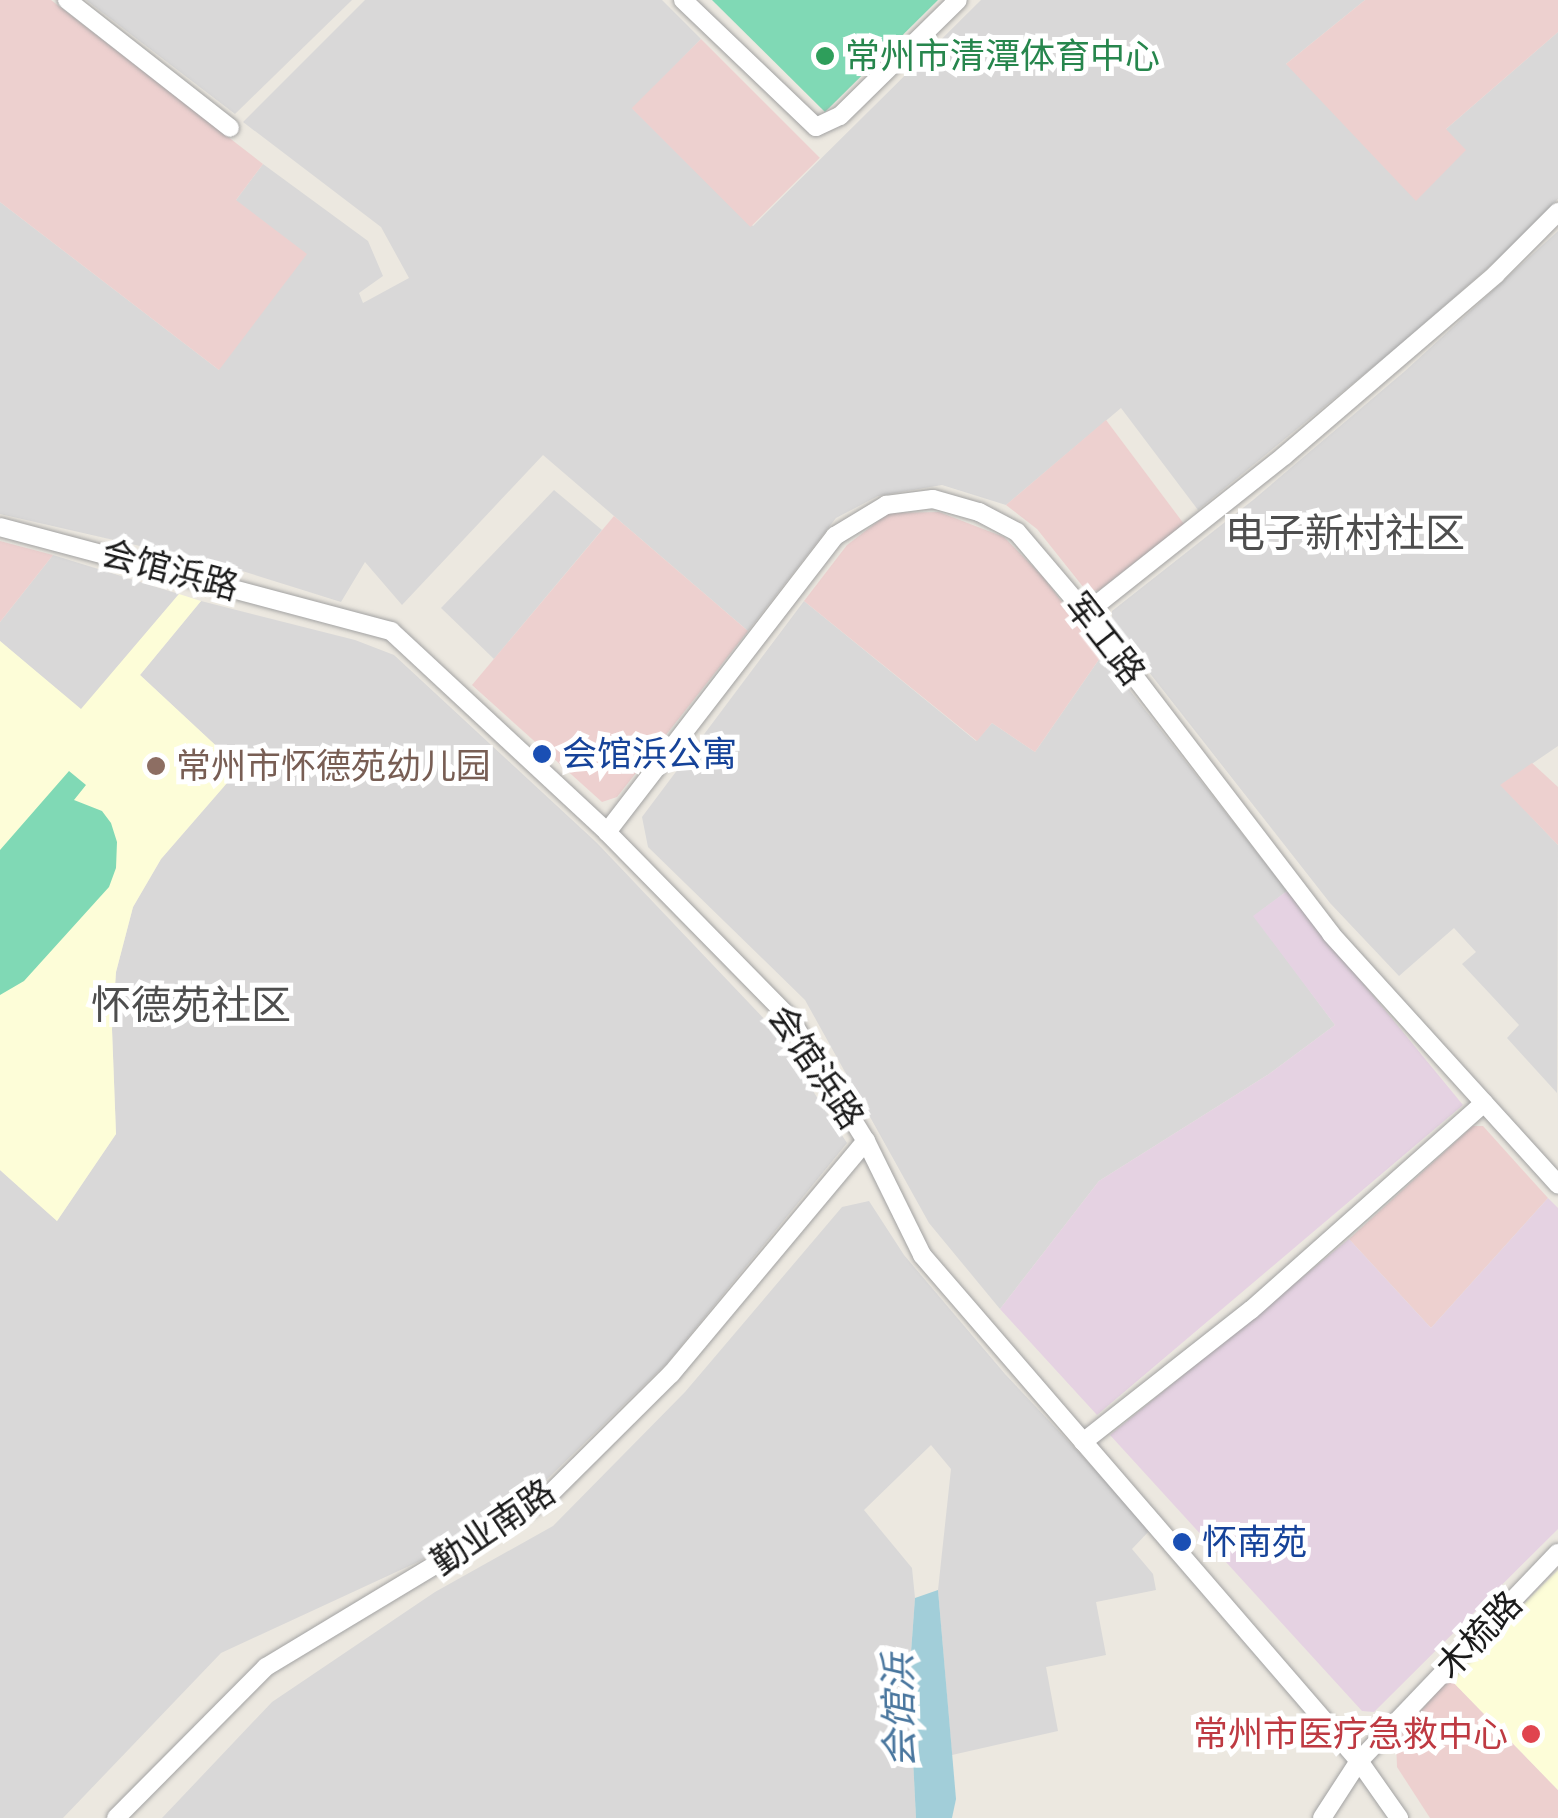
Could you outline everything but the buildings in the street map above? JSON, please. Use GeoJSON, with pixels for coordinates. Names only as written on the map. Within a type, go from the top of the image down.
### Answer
{"type":"FeatureCollection","features":[{"type":"Feature","properties":{"kind":"street"},"geometry":{"type":"LineString","coordinates":[[67,0],[230,128]]}},
{"type":"Feature","properties":{"kind":"street"},"geometry":{"type":"LineString","coordinates":[[683,0],[816,127],[840,116],[958,0]]}},
{"type":"Feature","properties":{"kind":"street"},"geometry":{"type":"LineString","coordinates":[[1086,613],[1284,456],[1496,274],[1558,212]]}},
{"type":"Feature","properties":{"kind":"street","name":"军工路"},"geometry":{"type":"LineString","coordinates":[[607,832],[836,536],[886,505],[933,499],[979,512],[1016,532],[1086,613],[1330,934],[1558,1184]]}},
{"type":"Feature","properties":{"kind":"street","name":"会馆浜路"},"geometry":{"type":"LineString","coordinates":[[0,527],[391,631],[607,832],[789,1016],[866,1141],[922,1255],[1359,1761],[1399,1818]]}},
{"type":"Feature","properties":{"kind":"street"},"geometry":{"type":"LineString","coordinates":[[1083,1442],[1251,1310],[1484,1102]]}},
{"type":"Feature","properties":{"kind":"street","name":"勤业南路"},"geometry":{"type":"LineString","coordinates":[[116,1818],[266,1667],[546,1498],[671,1374],[866,1141]]}},
{"type":"Feature","properties":{"kind":"street","name":"木梳路"},"geometry":{"type":"LineString","coordinates":[[1322,1818],[1359,1761],[1558,1552]]}},
{"type":"Feature","properties":{"kind":"street","name":"木梳路"},"geometry":{"type":"LineString","coordinates":[[1336,1818],[1351,1794],[1359,1761]]}},
{"type":"Feature","properties":{"kind":"shaded area"},"geometry":{"type":"Polygon","coordinates":[[[0,0],[51,0],[263,164],[236,200],[307,254],[219,370],[0,202],[0,0]]]}},
{"type":"Feature","properties":{"kind":"shaded area"},"geometry":{"type":"Polygon","coordinates":[[[86,0],[352,0],[235,114],[86,0]]]}},
{"type":"Feature","properties":{"kind":"shaded area"},"geometry":{"type":"Polygon","coordinates":[[[365,0],[662,0],[701,39],[633,109],[753,226],[981,0],[1365,0],[1286,64],[1446,129],[1558,32],[1558,199],[1507,251],[1396,348],[1198,510],[1121,408],[1006,505],[942,485],[878,496],[836,518],[748,631],[543,455],[402,605],[365,562],[341,602],[223,565],[0,514],[0,202],[219,370],[236,200],[263,164],[368,241],[383,276],[359,293],[363,303],[409,278],[381,227],[243,122],[365,0]]]}},
{"type":"Feature","properties":{"kind":"shaded area"},"geometry":{"type":"Polygon","coordinates":[[[1365,0],[1558,0],[1558,32],[1446,129],[1466,150],[1416,201],[1286,64],[1365,0]]]}},
{"type":"Feature","properties":{"kind":"shaded area"},"geometry":{"type":"Polygon","coordinates":[[[701,39],[820,158],[750,227],[632,108],[701,39]]]}},
{"type":"Feature","properties":{"kind":"shaded area"},"geometry":{"type":"Polygon","coordinates":[[[1558,231],[1558,746],[1501,785],[1558,845],[1557,1093],[1507,1038],[1519,1025],[1462,964],[1476,952],[1454,928],[1399,976],[1330,903],[1112,625],[1112,611],[1253,500],[1405,371],[1558,231]]]}},
{"type":"Feature","properties":{"kind":"shaded area"},"geometry":{"type":"Polygon","coordinates":[[[1106,420],[1184,524],[1098,591],[1084,588],[1037,529],[1006,505],[1106,420]]]}},
{"type":"Feature","properties":{"kind":"shaded area"},"geometry":{"type":"Polygon","coordinates":[[[554,490],[602,530],[494,659],[441,608],[554,490]]]}},
{"type":"Feature","properties":{"kind":"shaded area"},"geometry":{"type":"Polygon","coordinates":[[[939,512],[1004,537],[1043,577],[1102,655],[1035,752],[992,723],[977,741],[804,601],[847,545],[889,513],[939,512]]]}},
{"type":"Feature","properties":{"kind":"shaded area"},"geometry":{"type":"Polygon","coordinates":[[[614,516],[748,631],[617,797],[602,802],[472,685],[614,516]]]}},
{"type":"Feature","properties":{"kind":"shaded area"},"geometry":{"type":"Polygon","coordinates":[[[0,541],[53,555],[0,622],[0,541]]]}},
{"type":"Feature","properties":{"kind":"shaded area"},"geometry":{"type":"Polygon","coordinates":[[[53,555],[179,594],[81,710],[0,641],[0,622],[53,555]]]}},
{"type":"Feature","properties":{"kind":"shaded area"},"geometry":{"type":"Polygon","coordinates":[[[179,594],[201,601],[140,675],[240,768],[161,859],[133,907],[116,972],[112,1029],[116,1134],[57,1221],[0,1170],[0,641],[81,709],[179,594]]]}},
{"type":"Feature","properties":{"kind":"shaded area"},"geometry":{"type":"Polygon","coordinates":[[[201,601],[355,640],[394,655],[597,843],[769,1024],[847,1143],[667,1363],[540,1486],[420,1561],[221,1653],[63,1818],[0,1818],[0,1170],[57,1221],[116,1134],[112,1030],[116,972],[133,907],[161,859],[240,768],[140,675],[201,601]]]}},
{"type":"Feature","properties":{"kind":"shaded area"},"geometry":{"type":"Polygon","coordinates":[[[804,601],[976,741],[992,723],[1035,752],[1102,655],[1287,891],[1254,916],[1335,1025],[1269,1074],[1099,1181],[1000,1309],[929,1223],[805,1000],[648,847],[642,817],[804,601]]]}},
{"type":"Feature","properties":{"kind":"shaded area"},"geometry":{"type":"Polygon","coordinates":[[[1532,763],[1558,787],[1558,845],[1500,785],[1532,763]]]}},
{"type":"Feature","properties":{"kind":"shaded area"},"geometry":{"type":"Polygon","coordinates":[[[1287,891],[1463,1105],[1097,1415],[1000,1309],[1099,1181],[1269,1074],[1335,1025],[1253,916],[1287,891]]]}},
{"type":"Feature","properties":{"kind":"shaded area"},"geometry":{"type":"Polygon","coordinates":[[[1473,1126],[1483,1126],[1548,1198],[1431,1328],[1349,1239],[1473,1126]]]}},
{"type":"Feature","properties":{"kind":"shaded area"},"geometry":{"type":"Polygon","coordinates":[[[1548,1198],[1558,1208],[1558,1529],[1374,1712],[1362,1711],[1110,1435],[1349,1239],[1431,1328],[1548,1198]]]}},
{"type":"Feature","properties":{"kind":"shaded area"},"geometry":{"type":"Polygon","coordinates":[[[869,1201],[904,1255],[1005,1374],[1151,1529],[1132,1549],[1153,1574],[1156,1590],[1096,1602],[1106,1655],[1046,1667],[1058,1731],[952,1755],[938,1590],[951,1469],[931,1445],[864,1510],[912,1568],[915,1598],[909,1680],[916,1818],[162,1818],[272,1702],[435,1592],[553,1526],[685,1392],[842,1207],[869,1201]]]}},
{"type":"Feature","properties":{"kind":"shaded area","name":"常州市医疗急救中心"},"geometry":{"type":"Polygon","coordinates":[[[1558,1570],[1558,1790],[1449,1678],[1558,1570]]]}},
{"type":"Feature","properties":{"kind":"shaded area"},"geometry":{"type":"Polygon","coordinates":[[[1449,1678],[1558,1790],[1558,1818],[1430,1818],[1397,1767],[1396,1740],[1449,1678]]]}},
{"type":"Feature","properties":{"kind":"green space","name":"常州市清潭体育中心"},"geometry":{"type":"Polygon","coordinates":[[[712,0],[938,0],[825,112],[712,0]]]}},
{"type":"Feature","properties":{"kind":"green space"},"geometry":{"type":"Polygon","coordinates":[[[69,771],[86,785],[74,800],[102,811],[111,823],[117,842],[116,868],[109,887],[24,981],[0,995],[0,850],[69,771]]]}},
{"type":"Feature","properties":{"kind":"water"},"geometry":{"type":"Polygon","coordinates":[[[938,1590],[956,1799],[952,1818],[916,1818],[909,1680],[915,1598],[938,1590]]]}},
{"type":"Feature","properties":{"kind":"place","name":"常州市清潭体育中心"},"geometry":{"type":"Point","coordinates":[825,56]}},
{"type":"Feature","properties":{"kind":"place","name":"会馆浜公寓"},"geometry":{"type":"Point","coordinates":[542,754]}},
{"type":"Feature","properties":{"kind":"place","name":"常州市怀德苑幼儿园"},"geometry":{"type":"Point","coordinates":[156,766]}},
{"type":"Feature","properties":{"kind":"place","name":"怀南苑"},"geometry":{"type":"Point","coordinates":[1182,1542]}},
{"type":"Feature","properties":{"kind":"place","name":"常州市医疗急救中心"},"geometry":{"type":"Point","coordinates":[1531,1734]}},
{"type":"Feature","properties":{"kind":"district","name":"电子新村社区"},"geometry":{"type":"Point","coordinates":[1345,533]}},
{"type":"Feature","properties":{"kind":"district","name":"怀德苑社区"},"geometry":{"type":"Point","coordinates":[191,1005]}},
{"type":"Feature","properties":{"kind":"water label","name":"会馆浜"},"geometry":{"type":"Point","coordinates":[899,1711]}}]}
